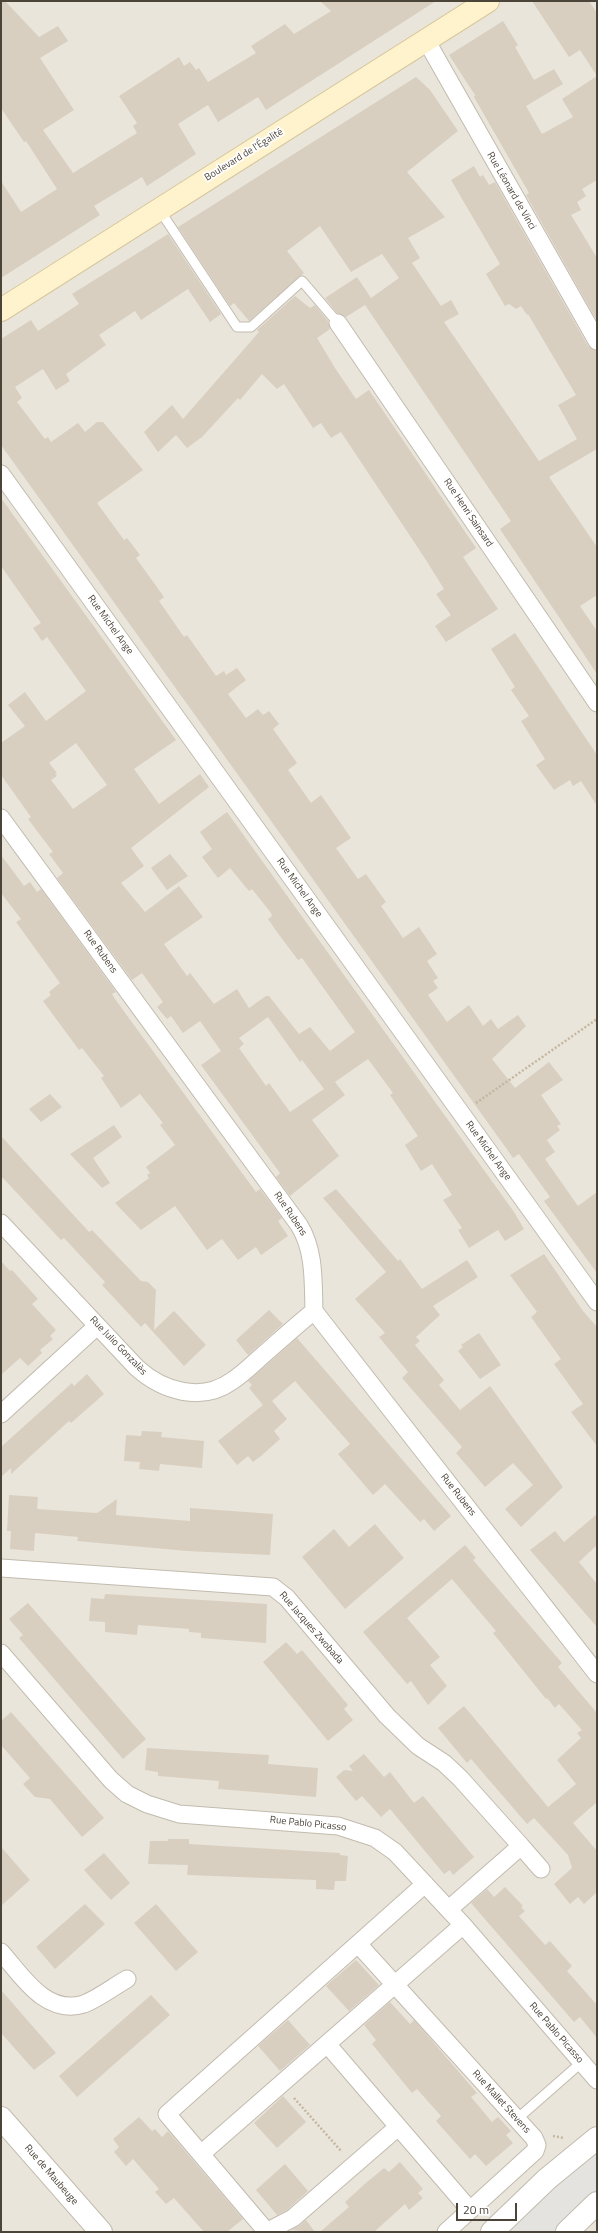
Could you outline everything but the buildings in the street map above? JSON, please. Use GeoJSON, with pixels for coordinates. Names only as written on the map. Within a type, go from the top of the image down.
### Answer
{"type":"FeatureCollection","features":[{"type":"Feature","properties":{"kind":"main road","name":"Boulevard de l'Égalité"},"geometry":{"type":"LineString","coordinates":[[1,310],[488,1]]}},
{"type":"Feature","properties":{"kind":"street","name":"Rue Léonard de Vinci"},"geometry":{"type":"LineString","coordinates":[[426,40],[597,341]]}},
{"type":"Feature","properties":{"kind":"street","name":"Rue Henri Sainsard"},"geometry":{"type":"LineString","coordinates":[[338,323],[597,703]]}},
{"type":"Feature","properties":{"kind":"street","name":"Rue Michel Ange"},"geometry":{"type":"LineString","coordinates":[[1,474],[597,1302]]}},
{"type":"Feature","properties":{"kind":"street","name":"Rue Rubens"},"geometry":{"type":"LineString","coordinates":[[1,818],[305,1234],[312,1259],[314,1310],[597,1674]]}},
{"type":"Feature","properties":{"kind":"street","name":"Rue Julio Gonzalès"},"geometry":{"type":"LineString","coordinates":[[1,1223],[137,1368],[154,1382],[182,1392],[202,1393],[214,1390],[232,1382],[314,1310]]}},
{"type":"Feature","properties":{"kind":"street"},"geometry":{"type":"LineString","coordinates":[[1,1414],[97,1326]]}},
{"type":"Feature","properties":{"kind":"street","name":"Rue Jacques Zwobada"},"geometry":{"type":"LineString","coordinates":[[1,1568],[273,1587],[287,1598],[386,1716],[418,1746],[444,1763],[460,1778],[541,1869]]}},
{"type":"Feature","properties":{"kind":"street","name":"Rue Pablo Picasso"},"geometry":{"type":"LineString","coordinates":[[4,1662],[111,1780],[127,1794],[147,1804],[179,1814],[325,1824],[349,1828],[386,1844],[449,1909],[597,2080]]}},
{"type":"Feature","properties":{"kind":"street"},"geometry":{"type":"LineString","coordinates":[[449,1909],[521,1846]]}},
{"type":"Feature","properties":{"kind":"street"},"geometry":{"type":"LineString","coordinates":[[398,2127],[294,2218],[268,2232],[167,2114],[425,1884]]}},
{"type":"Feature","properties":{"kind":"street"},"geometry":{"type":"LineString","coordinates":[[201,2154],[463,1925]]}},
{"type":"Feature","properties":{"kind":"street","name":"Rue Mallet Stevens"},"geometry":{"type":"LineString","coordinates":[[358,1944],[534,2138],[537,2148],[446,2232]]}},
{"type":"Feature","properties":{"kind":"street"},"geometry":{"type":"LineString","coordinates":[[1,1952],[37,1993],[60,2005],[70,2006],[85,2003],[126,1979]]}},
{"type":"Feature","properties":{"kind":"street"},"geometry":{"type":"LineString","coordinates":[[327,2044],[470,2210]]}},
{"type":"Feature","properties":{"kind":"street","name":"Rue de Maubeuge"},"geometry":{"type":"LineString","coordinates":[[1,2118],[101,2232]]}},
{"type":"Feature","properties":{"kind":"street"},"geometry":{"type":"LineString","coordinates":[[492,2232],[547,2179],[597,2138]]}},
{"type":"Feature","properties":{"kind":"street"},"geometry":{"type":"LineString","coordinates":[[567,2232],[597,2203]]}},
{"type":"Feature","properties":{"kind":"lane"},"geometry":{"type":"LineString","coordinates":[[159,209],[238,327],[251,327],[302,281],[338,323]]}},
{"type":"Feature","properties":{"kind":"lane"},"geometry":{"type":"LineString","coordinates":[[517,2119],[582,2062]]}},
{"type":"Feature","properties":{"kind":"path"},"geometry":{"type":"LineString","coordinates":[[462,1113],[597,1019]]}},
{"type":"Feature","properties":{"kind":"path"},"geometry":{"type":"LineString","coordinates":[[281,2084],[354,2165]]}},
{"type":"Feature","properties":{"kind":"shaded area"},"geometry":{"type":"Polygon","coordinates":[[[1,1],[597,1],[597,2232],[1,2232],[1,1]]]}},
{"type":"Feature","properties":{"kind":"shaded area"},"geometry":{"type":"Polygon","coordinates":[[[597,2148],[597,2190],[554,2232],[510,2232],[597,2148]]]}}]}
